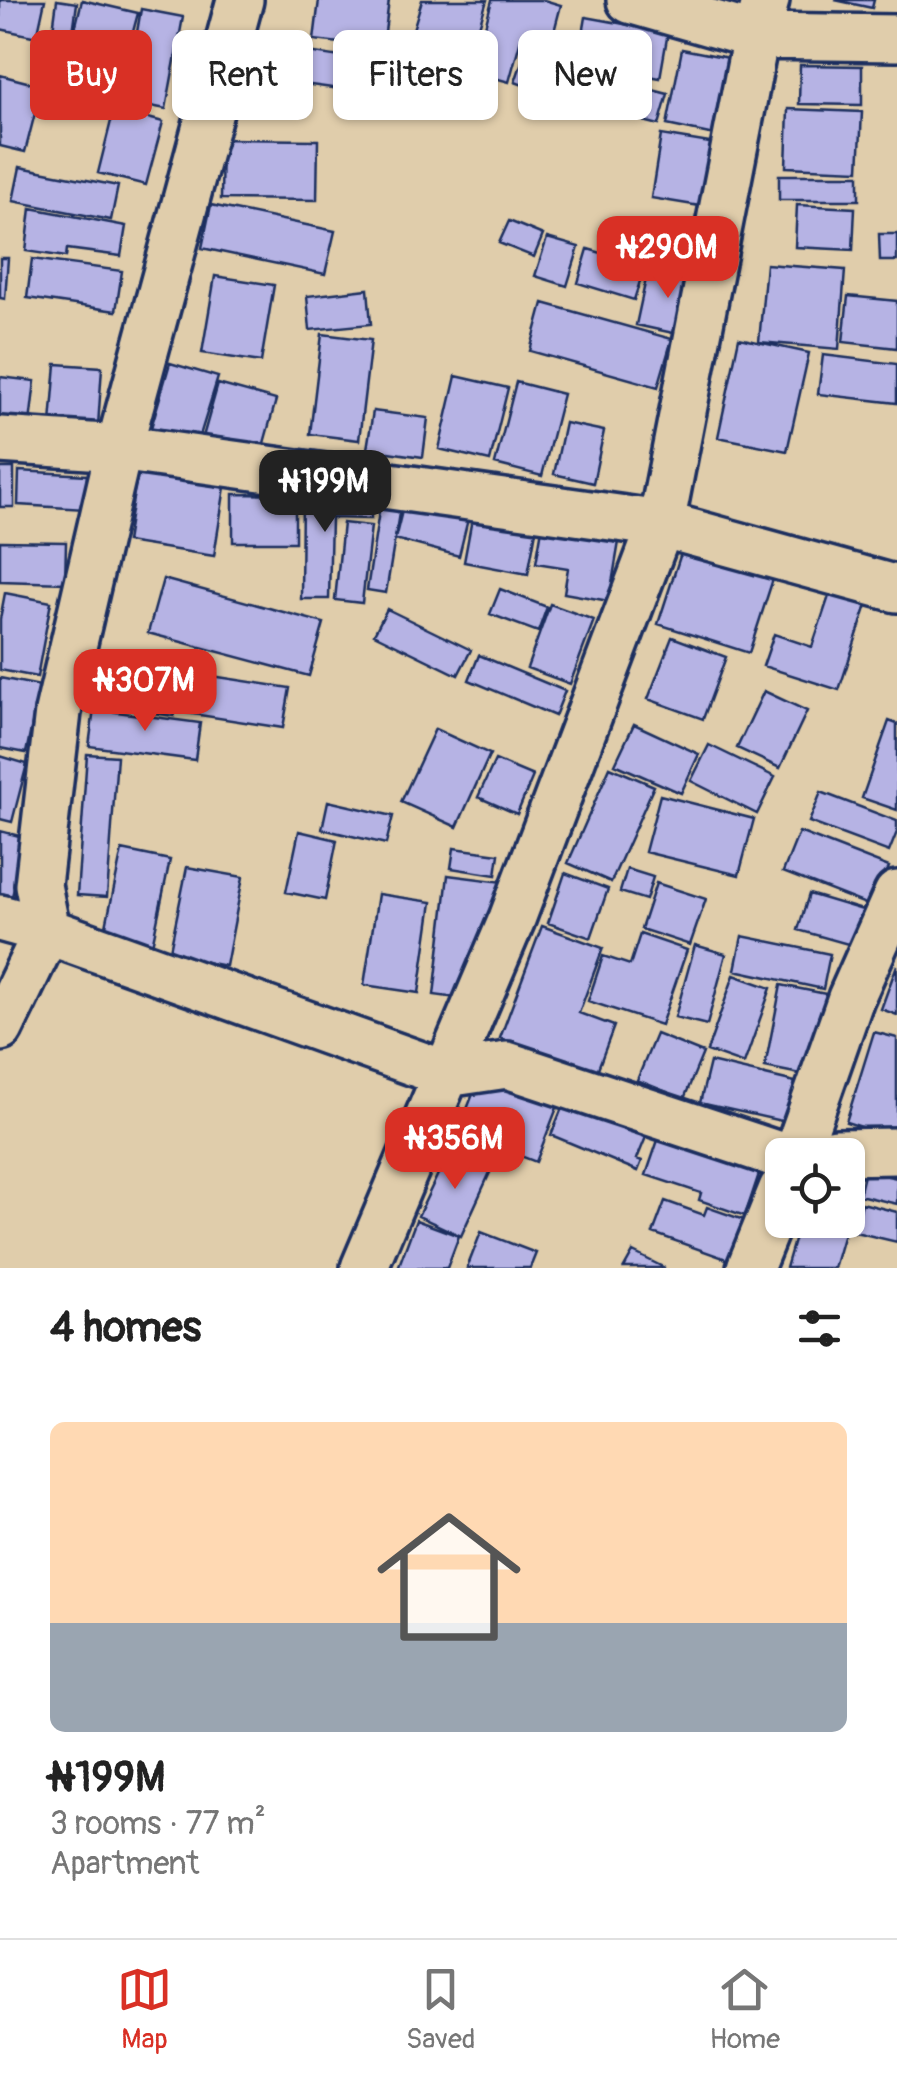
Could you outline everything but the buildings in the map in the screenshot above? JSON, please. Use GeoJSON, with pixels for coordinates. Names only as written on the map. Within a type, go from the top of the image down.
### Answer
{"type":"FeatureCollection","features":[{"type":"Feature","properties":{"kind":"street"},"geometry":{"type":"LineString","coordinates":[[0,1028],[48,931],[38,885],[58,712],[119,448],[240,0]]}},
{"type":"Feature","properties":{"kind":"street"},"geometry":{"type":"LineString","coordinates":[[630,0],[897,38]]}},
{"type":"Feature","properties":{"kind":"street"},"geometry":{"type":"LineString","coordinates":[[364,1268],[512,920],[661,524],[761,18]]}},
{"type":"Feature","properties":{"kind":"street"},"geometry":{"type":"LineString","coordinates":[[0,440],[119,448],[661,524],[897,589]]}},
{"type":"Feature","properties":{"kind":"street"},"geometry":{"type":"LineString","coordinates":[[802,1138],[851,998],[897,894]]}},
{"type":"Feature","properties":{"kind":"street"},"geometry":{"type":"LineString","coordinates":[[0,918],[48,931],[446,1074],[507,1066],[765,1150]]}},
{"type":"Feature","properties":{"kind":"street"},"geometry":{"type":"LineString","coordinates":[[865,1152],[897,1152]]}},
{"type":"Feature","properties":{"kind":"street"},"geometry":{"type":"LineString","coordinates":[[750,1268],[765,1231]]}}]}
